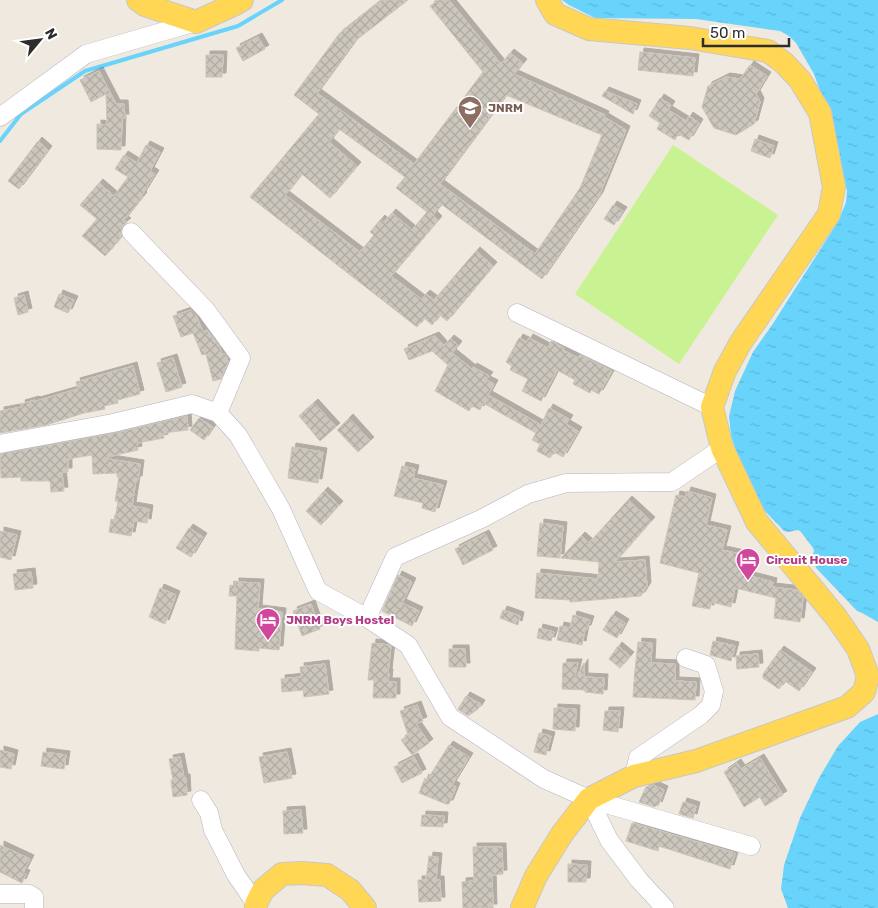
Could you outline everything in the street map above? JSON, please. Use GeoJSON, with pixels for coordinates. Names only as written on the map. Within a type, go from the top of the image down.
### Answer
{"type":"FeatureCollection","features":[{"type":"Feature","properties":{"kind":"main road"},"geometry":{"type":"LineString","coordinates":[[138,0],[145,5],[196,22],[242,0]]}},
{"type":"Feature","properties":{"kind":"main road"},"geometry":{"type":"LineString","coordinates":[[522,908],[536,876],[562,834],[589,799],[634,776],[696,761],[847,707],[864,692],[868,676],[858,650],[836,617],[757,522],[722,448],[712,407],[741,342],[829,214],[834,187],[820,114],[800,80],[784,63],[768,51],[690,38],[589,29],[555,14],[547,0]]}},
{"type":"Feature","properties":{"kind":"main road"},"geometry":{"type":"LineString","coordinates":[[256,906],[264,890],[282,874],[302,872],[327,875],[350,890],[365,908]]}},
{"type":"Feature","properties":{"kind":"street"},"geometry":{"type":"LineString","coordinates":[[0,117],[86,54],[196,22]]}},
{"type":"Feature","properties":{"kind":"street"},"geometry":{"type":"LineString","coordinates":[[131,232],[206,310],[241,358],[218,413]]}},
{"type":"Feature","properties":{"kind":"street"},"geometry":{"type":"LineString","coordinates":[[517,314],[712,407]]}},
{"type":"Feature","properties":{"kind":"street"},"geometry":{"type":"LineString","coordinates":[[0,444],[113,423],[192,404],[218,413],[238,435],[281,509],[318,591],[367,618],[408,644],[450,716],[544,779],[589,799],[751,846]]}},
{"type":"Feature","properties":{"kind":"street"},"geometry":{"type":"LineString","coordinates":[[367,618],[395,557],[481,519],[528,494],[566,483],[672,482],[722,448]]}},
{"type":"Feature","properties":{"kind":"street"},"geometry":{"type":"LineString","coordinates":[[634,776],[638,758],[701,715],[711,706],[714,691],[706,665],[686,658]]}},
{"type":"Feature","properties":{"kind":"street"},"geometry":{"type":"LineString","coordinates":[[589,799],[609,840],[639,880],[665,908]]}},
{"type":"Feature","properties":{"kind":"street"},"geometry":{"type":"LineString","coordinates":[[201,800],[209,813],[213,830],[236,875],[256,906]]}},
{"type":"Feature","properties":{"kind":"street"},"geometry":{"type":"LineString","coordinates":[[0,894],[29,894],[34,897],[34,908]]}},
{"type":"Feature","properties":{"kind":"green space"},"geometry":{"type":"Polygon","coordinates":[[[673,145],[778,215],[679,364],[575,294],[673,145]]]}},
{"type":"Feature","properties":{"kind":"water"},"geometry":{"type":"Polygon","coordinates":[[[562,0],[878,0],[878,622],[857,611],[817,569],[811,560],[813,548],[801,532],[798,530],[784,531],[763,509],[745,477],[731,436],[729,416],[735,391],[753,352],[839,220],[846,202],[847,191],[830,119],[814,74],[796,43],[780,31],[696,19],[595,18],[562,0]]]}},
{"type":"Feature","properties":{"kind":"water"},"geometry":{"type":"Polygon","coordinates":[[[878,714],[878,908],[788,908],[781,889],[784,865],[800,818],[819,778],[838,746],[860,722],[878,714]]]}},
{"type":"Feature","properties":{"kind":"building"},"geometry":{"type":"Polygon","coordinates":[[[382,0],[408,0],[355,41],[317,93],[414,164],[483,72],[430,6],[438,0],[449,0],[501,64],[510,53],[523,63],[514,74],[605,115],[604,117],[626,130],[599,196],[542,279],[441,204],[433,215],[438,220],[391,276],[421,299],[426,294],[434,300],[476,251],[493,266],[447,321],[440,315],[432,325],[424,318],[417,327],[250,197],[319,114],[294,95],[339,34],[382,0]],[[506,95],[440,184],[535,254],[580,188],[602,135],[506,95]],[[339,129],[329,142],[357,166],[330,198],[302,174],[285,195],[360,252],[374,235],[370,232],[381,219],[384,222],[392,213],[412,230],[427,212],[396,188],[405,177],[339,129]]]}},
{"type":"Feature","properties":{"kind":"building"},"geometry":{"type":"Polygon","coordinates":[[[258,37],[265,49],[243,61],[236,48],[258,37]]]}},
{"type":"Feature","properties":{"kind":"building"},"geometry":{"type":"Polygon","coordinates":[[[640,52],[695,58],[693,76],[638,70],[640,52]]]}},
{"type":"Feature","properties":{"kind":"building"},"geometry":{"type":"Polygon","coordinates":[[[206,55],[223,55],[222,77],[206,77],[206,55]]]}},
{"type":"Feature","properties":{"kind":"building"},"geometry":{"type":"Polygon","coordinates":[[[750,65],[767,76],[756,94],[760,102],[754,124],[736,135],[714,128],[702,107],[708,86],[726,77],[740,79],[750,65]]]}},
{"type":"Feature","properties":{"kind":"building"},"geometry":{"type":"Polygon","coordinates":[[[99,71],[116,104],[124,104],[125,118],[122,118],[121,150],[97,149],[97,124],[107,125],[106,94],[91,102],[80,80],[99,71]]]}},
{"type":"Feature","properties":{"kind":"building"},"geometry":{"type":"Polygon","coordinates":[[[605,91],[637,104],[633,114],[602,96],[605,91]]]}},
{"type":"Feature","properties":{"kind":"building"},"geometry":{"type":"Polygon","coordinates":[[[660,98],[671,105],[668,110],[686,121],[689,116],[699,123],[689,140],[678,134],[675,140],[657,129],[660,123],[649,116],[660,98]]]}},
{"type":"Feature","properties":{"kind":"building"},"geometry":{"type":"Polygon","coordinates":[[[755,139],[774,146],[770,158],[751,151],[755,139]]]}},
{"type":"Feature","properties":{"kind":"building"},"geometry":{"type":"Polygon","coordinates":[[[38,141],[48,150],[19,189],[8,181],[38,141]]]}},
{"type":"Feature","properties":{"kind":"building"},"geometry":{"type":"Polygon","coordinates":[[[146,145],[160,152],[150,171],[155,174],[143,196],[124,220],[127,222],[121,229],[122,236],[105,256],[82,236],[97,219],[80,205],[99,183],[114,196],[128,177],[115,169],[124,155],[137,163],[146,145]]]}},
{"type":"Feature","properties":{"kind":"building"},"geometry":{"type":"Polygon","coordinates":[[[613,205],[623,211],[614,225],[604,219],[613,205]]]}},
{"type":"Feature","properties":{"kind":"building"},"geometry":{"type":"Polygon","coordinates":[[[59,294],[74,300],[68,313],[54,307],[59,294]]]}},
{"type":"Feature","properties":{"kind":"building"},"geometry":{"type":"Polygon","coordinates":[[[24,295],[28,312],[18,315],[14,298],[24,295]]]}},
{"type":"Feature","properties":{"kind":"building"},"geometry":{"type":"Polygon","coordinates":[[[191,310],[196,315],[203,332],[207,330],[219,346],[222,354],[226,355],[228,362],[221,379],[213,381],[206,354],[202,355],[193,333],[181,337],[173,316],[191,310]]]}},
{"type":"Feature","properties":{"kind":"building"},"geometry":{"type":"Polygon","coordinates":[[[435,336],[444,346],[450,339],[458,345],[452,353],[472,369],[473,367],[489,376],[486,380],[494,384],[488,395],[541,425],[549,408],[569,419],[566,424],[578,431],[563,457],[554,452],[550,458],[537,451],[540,444],[532,440],[536,433],[483,403],[480,410],[472,406],[469,411],[435,391],[448,365],[432,351],[409,360],[404,349],[435,336]]]}},
{"type":"Feature","properties":{"kind":"building"},"geometry":{"type":"Polygon","coordinates":[[[519,338],[527,342],[529,338],[548,348],[551,341],[578,358],[580,355],[612,371],[599,394],[591,390],[590,393],[573,384],[575,380],[557,370],[541,401],[522,391],[528,379],[510,370],[512,366],[506,362],[519,338]]]}},
{"type":"Feature","properties":{"kind":"building"},"geometry":{"type":"Polygon","coordinates":[[[173,358],[182,387],[166,392],[157,363],[173,358]]]}},
{"type":"Feature","properties":{"kind":"building"},"geometry":{"type":"Polygon","coordinates":[[[133,366],[140,394],[117,400],[118,403],[104,406],[105,409],[84,413],[46,425],[0,433],[0,411],[22,407],[21,404],[78,389],[76,382],[133,366]]]}},
{"type":"Feature","properties":{"kind":"building"},"geometry":{"type":"Polygon","coordinates":[[[314,403],[336,427],[320,441],[299,416],[314,403]]]}},
{"type":"Feature","properties":{"kind":"building"},"geometry":{"type":"Polygon","coordinates":[[[187,416],[188,430],[163,433],[164,438],[137,443],[138,450],[103,458],[140,464],[132,506],[149,509],[147,523],[134,521],[131,536],[109,532],[111,519],[115,520],[118,501],[115,501],[119,477],[117,477],[117,473],[93,474],[92,455],[68,459],[68,472],[62,472],[64,491],[51,492],[50,481],[21,481],[21,477],[1,478],[0,454],[115,433],[187,416]]]}},
{"type":"Feature","properties":{"kind":"building"},"geometry":{"type":"Polygon","coordinates":[[[199,418],[213,427],[204,440],[190,430],[199,418]]]}},
{"type":"Feature","properties":{"kind":"building"},"geometry":{"type":"Polygon","coordinates":[[[349,418],[370,441],[358,452],[337,430],[349,418]]]}},
{"type":"Feature","properties":{"kind":"building"},"geometry":{"type":"Polygon","coordinates":[[[292,447],[323,452],[318,483],[288,478],[292,447]]]}},
{"type":"Feature","properties":{"kind":"building"},"geometry":{"type":"Polygon","coordinates":[[[402,466],[415,469],[413,478],[443,485],[435,512],[422,508],[423,503],[394,496],[402,466]]]}},
{"type":"Feature","properties":{"kind":"building"},"geometry":{"type":"Polygon","coordinates":[[[324,491],[339,505],[321,525],[306,511],[324,491]]]}},
{"type":"Feature","properties":{"kind":"building"},"geometry":{"type":"Polygon","coordinates":[[[687,491],[712,498],[706,525],[727,530],[722,550],[754,557],[750,576],[773,582],[772,587],[797,590],[803,598],[800,622],[774,618],[776,598],[735,588],[731,607],[711,602],[710,609],[692,606],[699,573],[660,563],[676,495],[685,497],[687,491]]]}},
{"type":"Feature","properties":{"kind":"building"},"geometry":{"type":"Polygon","coordinates":[[[628,500],[651,521],[615,562],[645,560],[647,586],[641,596],[570,602],[570,600],[535,598],[537,573],[598,579],[599,562],[561,558],[581,536],[589,543],[628,500]]]}},
{"type":"Feature","properties":{"kind":"building"},"geometry":{"type":"Polygon","coordinates":[[[540,523],[563,526],[560,558],[537,556],[540,523]]]}},
{"type":"Feature","properties":{"kind":"building"},"geometry":{"type":"Polygon","coordinates":[[[189,528],[203,537],[191,557],[176,548],[189,528]]]}},
{"type":"Feature","properties":{"kind":"building"},"geometry":{"type":"Polygon","coordinates":[[[0,531],[17,535],[11,560],[0,557],[0,531]]]}},
{"type":"Feature","properties":{"kind":"building"},"geometry":{"type":"Polygon","coordinates":[[[485,534],[493,550],[463,565],[455,549],[485,534]]]}},
{"type":"Feature","properties":{"kind":"building"},"geometry":{"type":"Polygon","coordinates":[[[31,572],[33,588],[15,590],[13,574],[31,572]]]}},
{"type":"Feature","properties":{"kind":"building"},"geometry":{"type":"Polygon","coordinates":[[[398,575],[412,582],[402,603],[419,611],[412,626],[382,611],[398,575]]]}},
{"type":"Feature","properties":{"kind":"building"},"geometry":{"type":"Polygon","coordinates":[[[235,582],[260,583],[258,609],[282,612],[279,650],[259,648],[259,651],[235,649],[237,596],[229,596],[230,585],[235,586],[235,582]]]}},
{"type":"Feature","properties":{"kind":"building"},"geometry":{"type":"Polygon","coordinates":[[[160,588],[176,595],[165,624],[149,617],[160,588]]]}},
{"type":"Feature","properties":{"kind":"building"},"geometry":{"type":"Polygon","coordinates":[[[311,604],[320,629],[302,636],[293,611],[311,604]]]}},
{"type":"Feature","properties":{"kind":"building"},"geometry":{"type":"Polygon","coordinates":[[[503,610],[520,616],[518,625],[500,618],[503,610]]]}},
{"type":"Feature","properties":{"kind":"building"},"geometry":{"type":"Polygon","coordinates":[[[573,615],[590,620],[587,629],[585,629],[582,645],[557,640],[560,626],[570,628],[573,615]]]}},
{"type":"Feature","properties":{"kind":"building"},"geometry":{"type":"Polygon","coordinates":[[[612,615],[625,623],[617,638],[603,630],[612,615]]]}},
{"type":"Feature","properties":{"kind":"building"},"geometry":{"type":"Polygon","coordinates":[[[539,628],[554,632],[551,641],[537,638],[539,628]]]}},
{"type":"Feature","properties":{"kind":"building"},"geometry":{"type":"Polygon","coordinates":[[[713,641],[735,646],[731,661],[710,655],[713,641]]]}},
{"type":"Feature","properties":{"kind":"building"},"geometry":{"type":"Polygon","coordinates":[[[638,642],[652,643],[651,663],[675,664],[675,681],[696,682],[695,700],[633,697],[634,681],[637,682],[634,679],[638,642]]]}},
{"type":"Feature","properties":{"kind":"building"},"geometry":{"type":"Polygon","coordinates":[[[372,643],[391,646],[388,682],[396,682],[396,698],[373,698],[374,680],[368,680],[372,643]]]}},
{"type":"Feature","properties":{"kind":"building"},"geometry":{"type":"Polygon","coordinates":[[[618,646],[630,656],[620,668],[609,659],[618,646]]]}},
{"type":"Feature","properties":{"kind":"building"},"geometry":{"type":"Polygon","coordinates":[[[449,649],[465,649],[466,667],[449,667],[449,649]]]}},
{"type":"Feature","properties":{"kind":"building"},"geometry":{"type":"Polygon","coordinates":[[[780,650],[812,672],[799,691],[785,681],[779,689],[763,678],[763,674],[780,650]]]}},
{"type":"Feature","properties":{"kind":"building"},"geometry":{"type":"Polygon","coordinates":[[[758,654],[759,667],[737,669],[736,656],[758,654]]]}},
{"type":"Feature","properties":{"kind":"building"},"geometry":{"type":"Polygon","coordinates":[[[563,663],[578,663],[575,675],[577,676],[584,663],[584,677],[604,678],[603,694],[585,692],[585,690],[562,689],[563,663]]]}},
{"type":"Feature","properties":{"kind":"building"},"geometry":{"type":"Polygon","coordinates":[[[325,664],[329,694],[304,697],[303,690],[282,692],[281,679],[301,677],[300,667],[325,664]]]}},
{"type":"Feature","properties":{"kind":"building"},"geometry":{"type":"Polygon","coordinates":[[[466,696],[481,704],[478,709],[468,716],[458,709],[466,696]]]}},
{"type":"Feature","properties":{"kind":"building"},"geometry":{"type":"Polygon","coordinates":[[[417,705],[423,721],[416,724],[429,743],[412,755],[401,740],[408,735],[400,711],[417,705]]]}},
{"type":"Feature","properties":{"kind":"building"},"geometry":{"type":"Polygon","coordinates":[[[554,708],[576,709],[575,731],[553,729],[554,708]]]}},
{"type":"Feature","properties":{"kind":"building"},"geometry":{"type":"Polygon","coordinates":[[[605,711],[620,711],[618,732],[603,730],[605,711]]]}},
{"type":"Feature","properties":{"kind":"building"},"geometry":{"type":"Polygon","coordinates":[[[539,733],[551,736],[546,755],[534,752],[539,733]]]}},
{"type":"Feature","properties":{"kind":"building"},"geometry":{"type":"Polygon","coordinates":[[[449,745],[469,757],[452,785],[456,787],[449,804],[446,804],[419,793],[425,778],[426,782],[449,745]]]}},
{"type":"Feature","properties":{"kind":"building"},"geometry":{"type":"Polygon","coordinates":[[[0,750],[14,754],[11,769],[0,767],[0,750]]]}},
{"type":"Feature","properties":{"kind":"building"},"geometry":{"type":"Polygon","coordinates":[[[43,752],[66,755],[64,769],[41,766],[43,752]]]}},
{"type":"Feature","properties":{"kind":"building"},"geometry":{"type":"Polygon","coordinates":[[[287,752],[292,778],[264,783],[259,757],[287,752]]]}},
{"type":"Feature","properties":{"kind":"building"},"geometry":{"type":"Polygon","coordinates":[[[180,757],[184,778],[186,778],[187,795],[173,797],[171,780],[173,780],[169,759],[180,757]]]}},
{"type":"Feature","properties":{"kind":"building"},"geometry":{"type":"Polygon","coordinates":[[[414,757],[422,773],[402,783],[394,767],[414,757]]]}},
{"type":"Feature","properties":{"kind":"building"},"geometry":{"type":"Polygon","coordinates":[[[760,758],[783,795],[765,806],[760,797],[744,807],[724,772],[737,763],[741,769],[760,758]]]}},
{"type":"Feature","properties":{"kind":"building"},"geometry":{"type":"Polygon","coordinates":[[[653,785],[664,790],[658,806],[656,805],[655,807],[639,802],[646,787],[653,785]]]}},
{"type":"Feature","properties":{"kind":"building"},"geometry":{"type":"Polygon","coordinates":[[[683,802],[696,806],[693,818],[679,814],[683,802]]]}},
{"type":"Feature","properties":{"kind":"building"},"geometry":{"type":"Polygon","coordinates":[[[301,810],[303,833],[284,834],[283,811],[301,810]]]}},
{"type":"Feature","properties":{"kind":"building"},"geometry":{"type":"Polygon","coordinates":[[[422,815],[444,816],[443,827],[421,826],[422,815]]]}},
{"type":"Feature","properties":{"kind":"building"},"geometry":{"type":"Polygon","coordinates":[[[632,823],[735,853],[730,869],[659,846],[658,851],[626,841],[632,823]]]}},
{"type":"Feature","properties":{"kind":"building"},"geometry":{"type":"Polygon","coordinates":[[[0,845],[30,859],[23,873],[26,874],[22,883],[0,872],[0,845]]]}},
{"type":"Feature","properties":{"kind":"building"},"geometry":{"type":"Polygon","coordinates":[[[473,847],[502,847],[503,874],[492,875],[493,908],[463,908],[462,882],[474,881],[473,847]]]}},
{"type":"Feature","properties":{"kind":"building"},"geometry":{"type":"Polygon","coordinates":[[[429,856],[438,857],[436,880],[440,880],[441,901],[419,902],[418,880],[426,880],[429,856]]]}},
{"type":"Feature","properties":{"kind":"building"},"geometry":{"type":"Polygon","coordinates":[[[568,864],[587,865],[586,882],[568,882],[568,864]]]}},
{"type":"Feature","properties":{"kind":"waterway"},"geometry":{"type":"LineString","coordinates":[[0,141],[21,114],[85,71],[238,26],[282,0]]}},
{"type":"Feature","properties":{"kind":"place","name":"JNRM"},"geometry":{"type":"Point","coordinates":[470,129]}},
{"type":"Feature","properties":{"kind":"place","name":"Circuit House"},"geometry":{"type":"Point","coordinates":[748,581]}},
{"type":"Feature","properties":{"kind":"place","name":"JNRM Boys Hostel"},"geometry":{"type":"Point","coordinates":[268,641]}}]}
